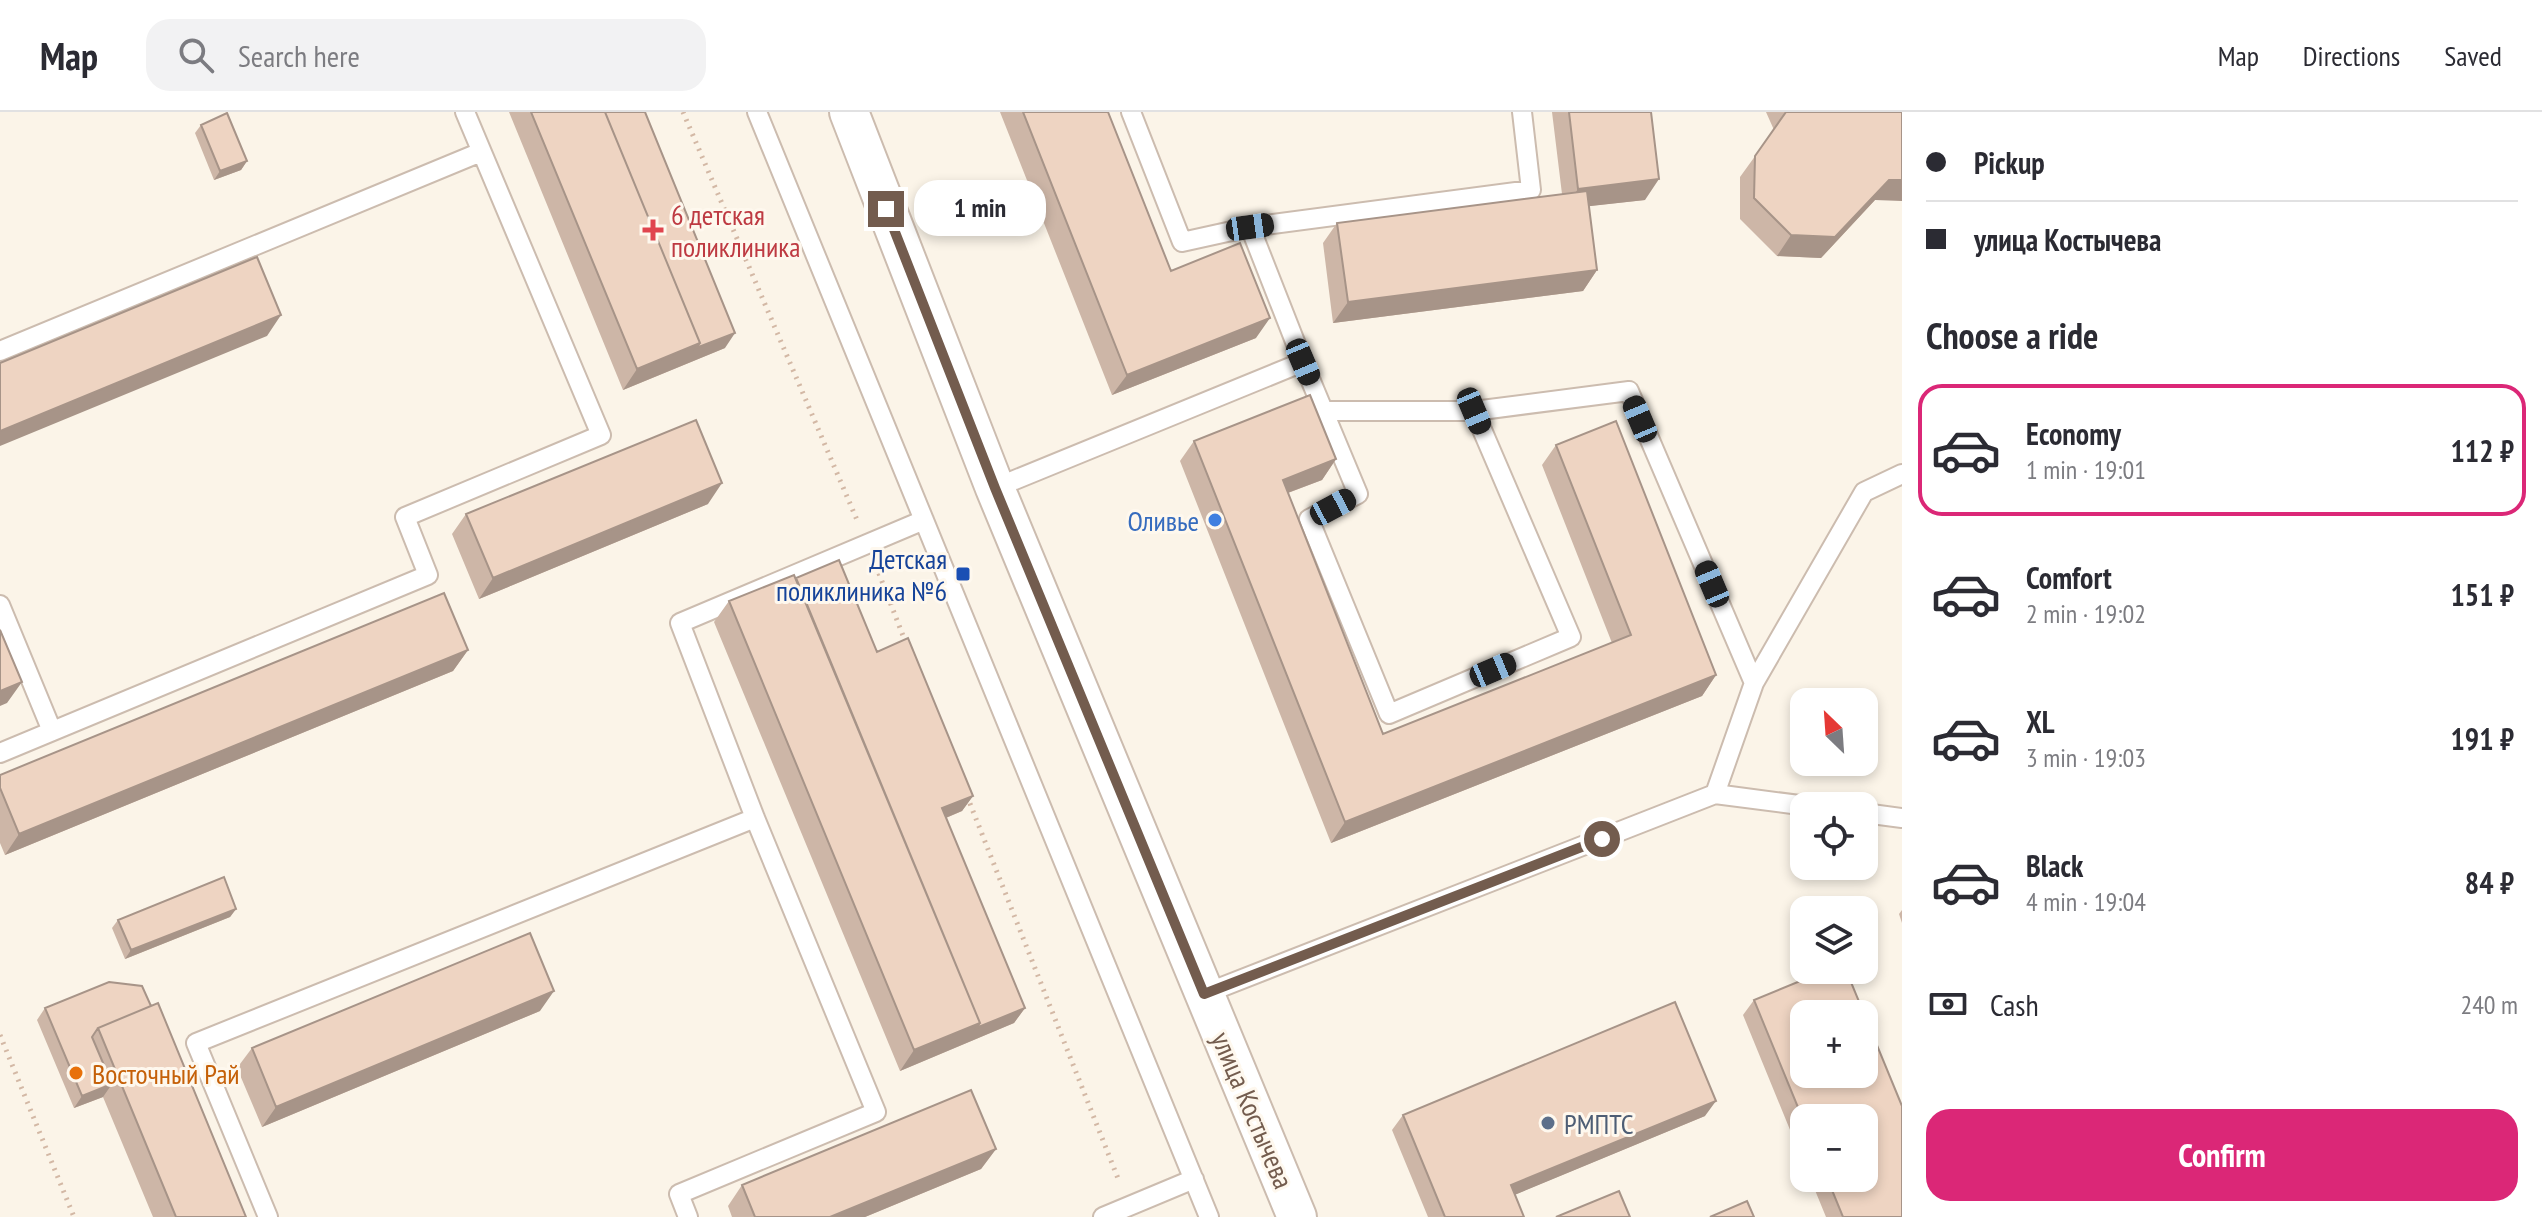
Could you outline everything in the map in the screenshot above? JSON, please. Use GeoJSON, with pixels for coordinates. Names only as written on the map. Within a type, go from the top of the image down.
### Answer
{"type":"FeatureCollection","features":[{"type":"Feature","properties":{"kind":"street","name":"улица Костычева"},"geometry":{"type":"LineString","coordinates":[[849,112],[995,488],[1297,1217]]}},
{"type":"Feature","properties":{"kind":"lane"},"geometry":{"type":"LineString","coordinates":[[0,753],[428,575],[405,517],[601,435],[465,112]]}},
{"type":"Feature","properties":{"kind":"lane"},"geometry":{"type":"LineString","coordinates":[[757,112],[1209,1217]]}},
{"type":"Feature","properties":{"kind":"lane"},"geometry":{"type":"LineString","coordinates":[[1131,112],[1182,242],[1250,227],[1531,190],[1522,112]]}},
{"type":"Feature","properties":{"kind":"lane"},"geometry":{"type":"LineString","coordinates":[[0,351],[481,152]]}},
{"type":"Feature","properties":{"kind":"lane"},"geometry":{"type":"LineString","coordinates":[[1250,227],[1358,494],[1309,519],[1389,714],[1571,637],[1474,411]]}},
{"type":"Feature","properties":{"kind":"lane"},"geometry":{"type":"LineString","coordinates":[[995,488],[1303,362]]}},
{"type":"Feature","properties":{"kind":"lane"},"geometry":{"type":"LineString","coordinates":[[1323,411],[1474,411],[1629,391],[1754,683]]}},
{"type":"Feature","properties":{"kind":"lane"},"geometry":{"type":"LineString","coordinates":[[1715,794],[1754,683],[1864,492],[1902,474]]}},
{"type":"Feature","properties":{"kind":"lane"},"geometry":{"type":"LineString","coordinates":[[688,1217],[679,1194],[876,1112],[755,818],[680,623],[924,520]]}},
{"type":"Feature","properties":{"kind":"lane"},"geometry":{"type":"LineString","coordinates":[[0,605],[52,731]]}},
{"type":"Feature","properties":{"kind":"lane"},"geometry":{"type":"LineString","coordinates":[[1204,994],[1715,794],[1790,804]]}},
{"type":"Feature","properties":{"kind":"lane"},"geometry":{"type":"LineString","coordinates":[[1878,815],[1902,818]]}},
{"type":"Feature","properties":{"kind":"lane"},"geometry":{"type":"LineString","coordinates":[[268,1217],[196,1043],[755,818]]}},
{"type":"Feature","properties":{"kind":"lane"},"geometry":{"type":"LineString","coordinates":[[1103,1217],[1194,1179]]}},
{"type":"Feature","properties":{"kind":"path"},"geometry":{"type":"LineString","coordinates":[[683,112],[908,646]]}},
{"type":"Feature","properties":{"kind":"path"},"geometry":{"type":"LineString","coordinates":[[966,792],[1129,1206]]}},
{"type":"Feature","properties":{"kind":"path"},"geometry":{"type":"LineString","coordinates":[[0,1035],[74,1217]]}},
{"type":"Feature","properties":{"kind":"building"},"geometry":{"type":"Polygon","coordinates":[[[531,112],[605,112],[700,343],[637,369],[531,112]]]}},
{"type":"Feature","properties":{"kind":"building"},"geometry":{"type":"Polygon","coordinates":[[[605,112],[645,112],[735,333],[696,348],[700,343],[605,112]]]}},
{"type":"Feature","properties":{"kind":"building"},"geometry":{"type":"Polygon","coordinates":[[[1023,112],[1108,112],[1171,271],[1240,243],[1270,318],[1127,375],[1023,112]]]}},
{"type":"Feature","properties":{"kind":"building"},"geometry":{"type":"Polygon","coordinates":[[[1569,112],[1651,112],[1659,179],[1578,189],[1569,112]]]}},
{"type":"Feature","properties":{"kind":"building"},"geometry":{"type":"Polygon","coordinates":[[[1786,112],[1902,112],[1902,180],[1889,180],[1835,237],[1791,235],[1754,198],[1755,156],[1786,112]]]}},
{"type":"Feature","properties":{"kind":"building"},"geometry":{"type":"Polygon","coordinates":[[[227,113],[247,161],[220,171],[201,125],[227,113]]]}},
{"type":"Feature","properties":{"kind":"building"},"geometry":{"type":"Polygon","coordinates":[[[1587,191],[1597,270],[1348,302],[1337,223],[1587,191]]]}},
{"type":"Feature","properties":{"kind":"building"},"geometry":{"type":"Polygon","coordinates":[[[257,257],[281,315],[0,431],[0,363],[257,257]]]}},
{"type":"Feature","properties":{"kind":"building"},"geometry":{"type":"Polygon","coordinates":[[[1310,395],[1336,459],[1283,480],[1383,734],[1631,635],[1556,445],[1616,421],[1716,675],[1345,822],[1194,441],[1310,395]]]}},
{"type":"Feature","properties":{"kind":"building"},"geometry":{"type":"Polygon","coordinates":[[[696,420],[722,483],[493,578],[466,514],[696,420]]]}},
{"type":"Feature","properties":{"kind":"building"},"geometry":{"type":"Polygon","coordinates":[[[839,560],[877,652],[908,638],[973,796],[942,808],[1025,1008],[976,1028],[980,1023],[796,578],[839,560]]]}},
{"type":"Feature","properties":{"kind":"building"},"geometry":{"type":"Polygon","coordinates":[[[794,575],[980,1023],[914,1050],[729,601],[794,575]]]}},
{"type":"Feature","properties":{"kind":"building"},"geometry":{"type":"Polygon","coordinates":[[[444,593],[468,650],[19,834],[0,788],[0,775],[444,593]]]}},
{"type":"Feature","properties":{"kind":"building"},"geometry":{"type":"Polygon","coordinates":[[[0,630],[22,682],[0,691],[0,630]]]}},
{"type":"Feature","properties":{"kind":"building"},"geometry":{"type":"Polygon","coordinates":[[[224,877],[236,909],[131,950],[118,920],[224,877]]]}},
{"type":"Feature","properties":{"kind":"building"},"geometry":{"type":"Polygon","coordinates":[[[530,933],[554,991],[276,1107],[252,1048],[530,933]]]}},
{"type":"Feature","properties":{"kind":"building","name":"Восточный Рай"},"geometry":{"type":"Polygon","coordinates":[[[109,982],[142,986],[151,1006],[98,1028],[92,1037],[112,1084],[82,1096],[45,1008],[109,982]]]}},
{"type":"Feature","properties":{"kind":"building"},"geometry":{"type":"Polygon","coordinates":[[[1793,984],[1852,984],[1858,1000],[1790,1000],[1790,1088],[1754,1000],[1793,984]]]}},
{"type":"Feature","properties":{"kind":"building","name":"РМПТС"},"geometry":{"type":"Polygon","coordinates":[[[1675,1002],[1716,1101],[1511,1185],[1524,1217],[1445,1217],[1403,1115],[1675,1002]]]}},
{"type":"Feature","properties":{"kind":"building"},"geometry":{"type":"Polygon","coordinates":[[[158,1003],[246,1217],[176,1217],[98,1028],[158,1003]]]}},
{"type":"Feature","properties":{"kind":"building"},"geometry":{"type":"Polygon","coordinates":[[[1878,1048],[1902,1106],[1902,1217],[1843,1217],[1833,1192],[1878,1192],[1878,1104],[1797,1104],[1790,1088],[1878,1088],[1878,1048]]]}},
{"type":"Feature","properties":{"kind":"building"},"geometry":{"type":"Polygon","coordinates":[[[971,1090],[996,1149],[830,1217],[755,1217],[742,1185],[971,1090]]]}},
{"type":"Feature","properties":{"kind":"building"},"geometry":{"type":"Polygon","coordinates":[[[1619,1191],[1630,1217],[1556,1217],[1619,1191]]]}},
{"type":"Feature","properties":{"kind":"building"},"geometry":{"type":"Polygon","coordinates":[[[1747,1201],[1754,1217],[1710,1217],[1747,1201]]]}},
{"type":"Feature","properties":{"kind":"place","name":"6 детская поликлиника"},"geometry":{"type":"Point","coordinates":[653,230]}},
{"type":"Feature","properties":{"kind":"place","name":"Оливье"},"geometry":{"type":"Point","coordinates":[1215,520]}},
{"type":"Feature","properties":{"kind":"place","name":"Детская поликлиника №6"},"geometry":{"type":"Point","coordinates":[963,574]}},
{"type":"Feature","properties":{"kind":"place","name":"Восточный Рай"},"geometry":{"type":"Point","coordinates":[76,1073]}},
{"type":"Feature","properties":{"kind":"place","name":"РМПТС"},"geometry":{"type":"Point","coordinates":[1548,1123]}},
{"type":"Feature","properties":{"kind":"route"},"geometry":{"type":"LineString","coordinates":[[886,209],[995,488],[1204,994],[1602,839]]}}]}
